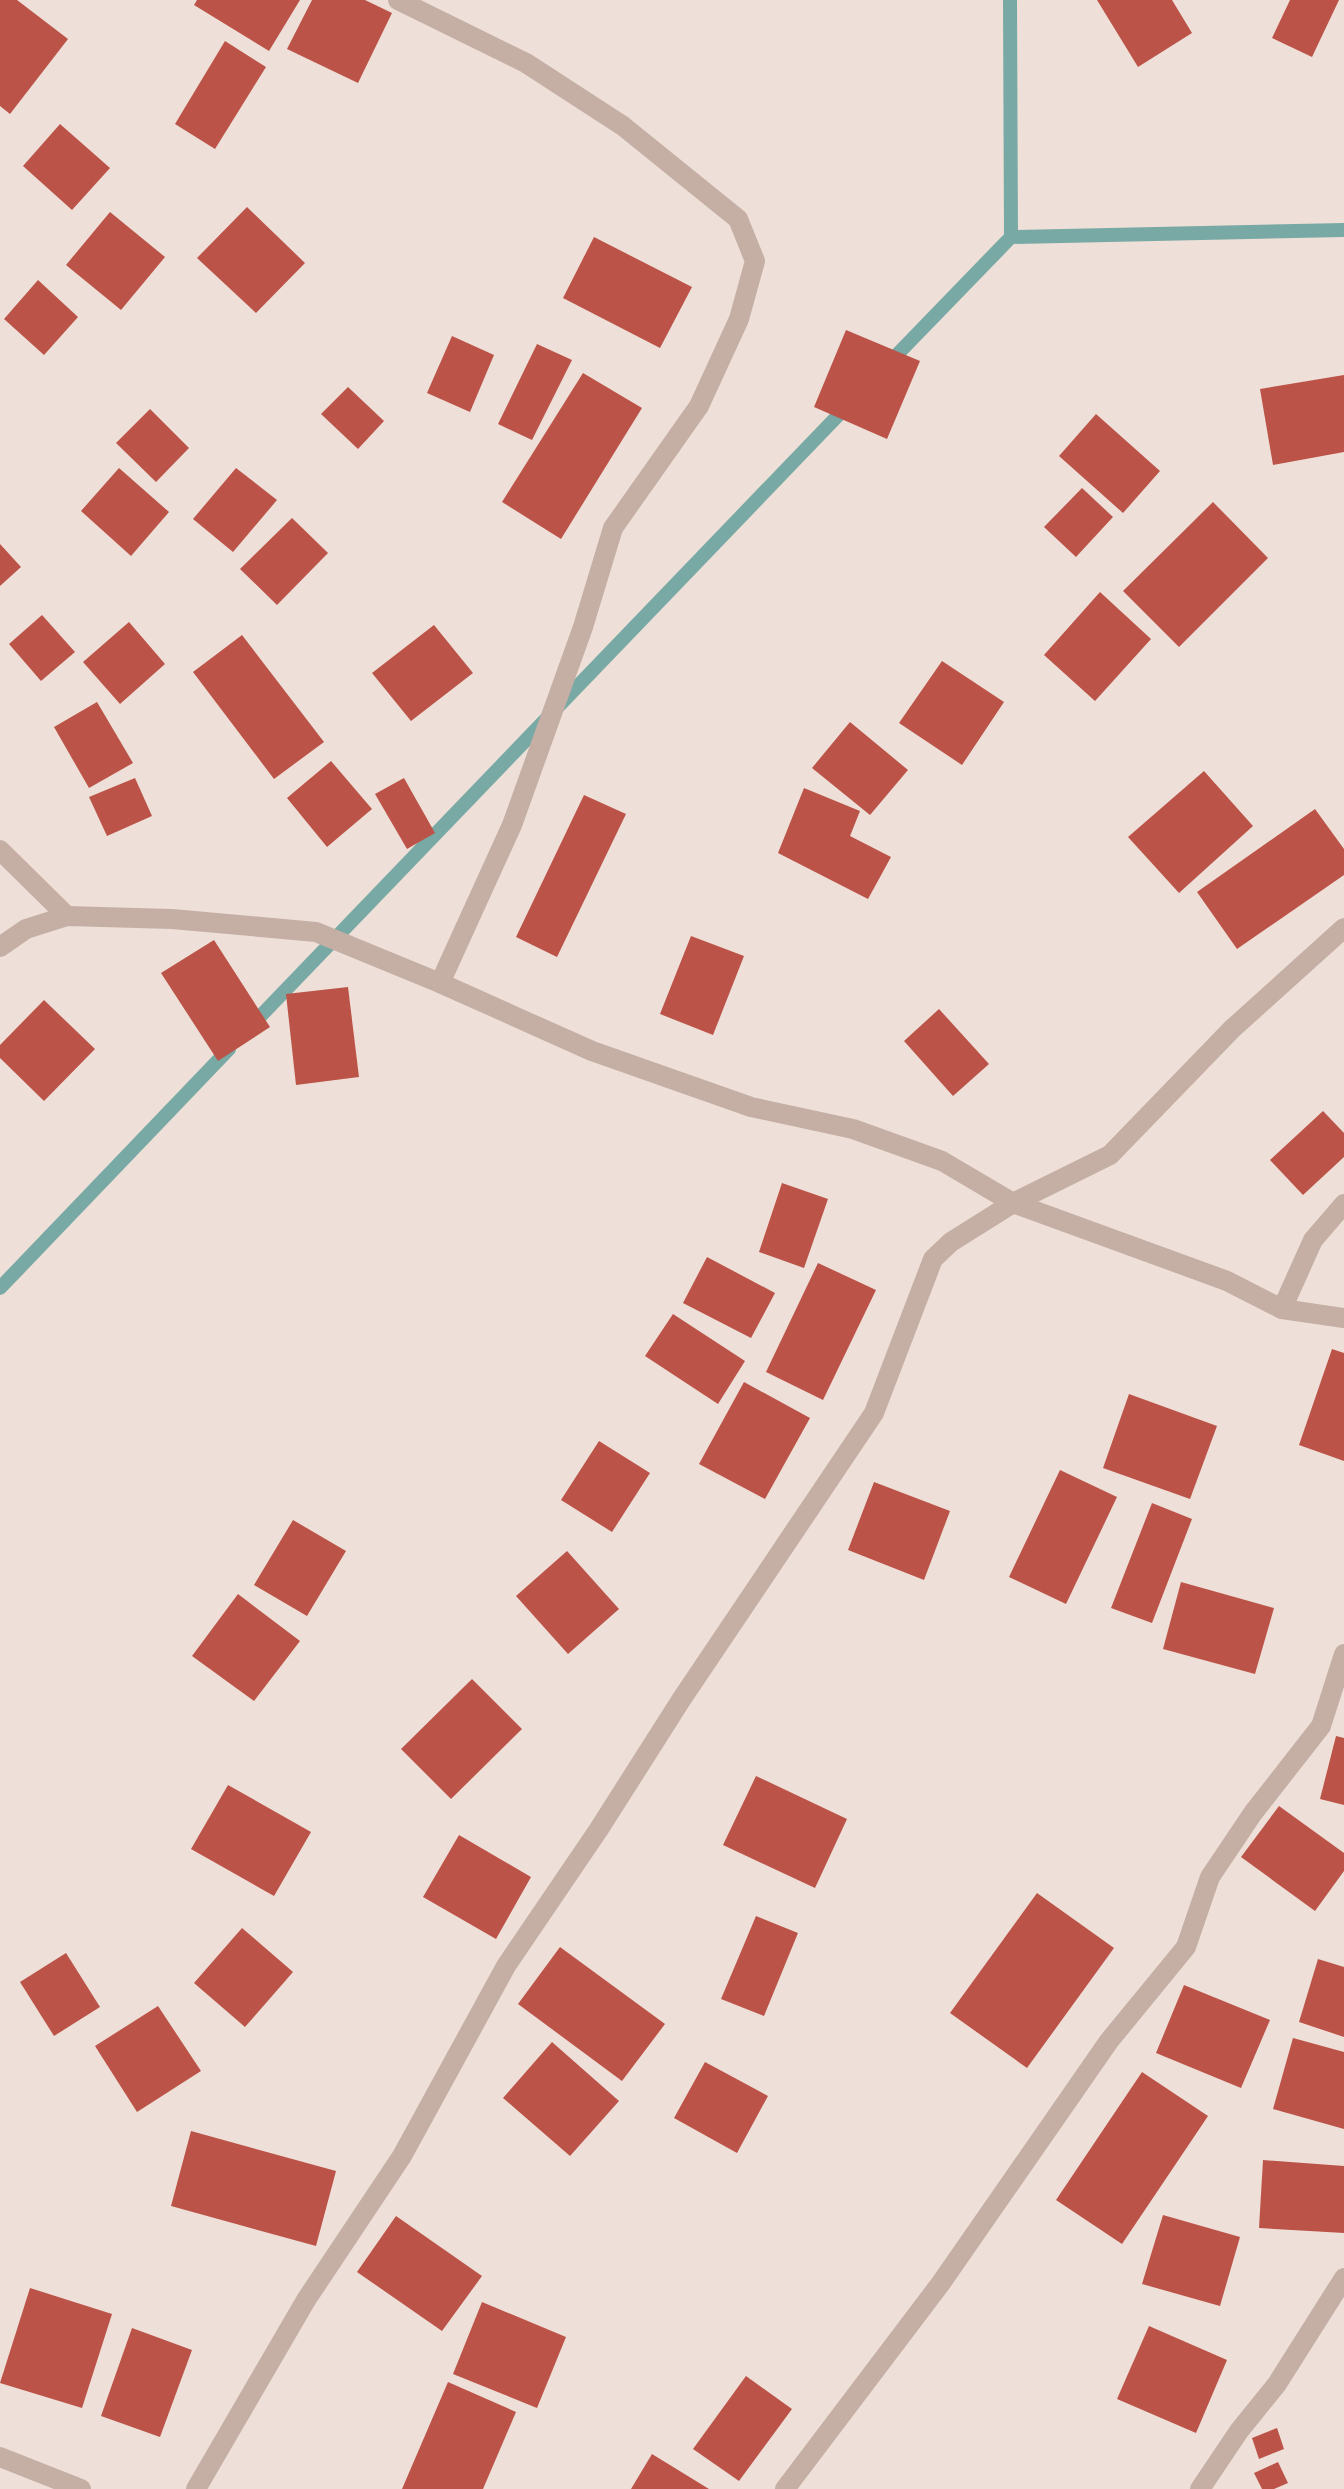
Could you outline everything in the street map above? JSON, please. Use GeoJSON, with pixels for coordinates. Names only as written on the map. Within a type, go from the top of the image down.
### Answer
{"type":"FeatureCollection","features":[{"type":"Feature","properties":{"kind":"street"},"geometry":{"type":"LineString","coordinates":[[398,0],[526,63],[623,126],[738,219],[755,261],[739,319],[699,406],[613,528],[583,627],[512,825],[440,983]]}},
{"type":"Feature","properties":{"kind":"street"},"geometry":{"type":"LineString","coordinates":[[0,850],[67,916]]}},
{"type":"Feature","properties":{"kind":"street"},"geometry":{"type":"LineString","coordinates":[[0,947],[26,929],[67,916],[172,919],[316,932],[592,1051],[751,1107],[853,1129],[942,1161],[1013,1203],[1227,1281],[1282,1309],[1344,1318]]}},
{"type":"Feature","properties":{"kind":"street"},"geometry":{"type":"LineString","coordinates":[[196,2489],[306,2300],[402,2156],[506,1966],[874,1413],[933,1259],[951,1242],[1013,1203],[1110,1155],[1232,1029],[1344,928]]}},
{"type":"Feature","properties":{"kind":"street"},"geometry":{"type":"LineString","coordinates":[[1282,1309],[1313,1240],[1344,1204]]}},
{"type":"Feature","properties":{"kind":"street"},"geometry":{"type":"LineString","coordinates":[[785,2489],[941,2283],[1109,2041],[1186,1947],[1210,1877],[1253,1813],[1321,1726],[1344,1654]]}},
{"type":"Feature","properties":{"kind":"street"},"geometry":{"type":"LineString","coordinates":[[1200,2489],[1239,2431],[1277,2384],[1344,2278]]}},
{"type":"Feature","properties":{"kind":"street"},"geometry":{"type":"LineString","coordinates":[[0,2457],[81,2489]]}},
{"type":"Feature","properties":{"kind":"building"},"geometry":{"type":"Polygon","coordinates":[[[0,0],[17,0],[68,39],[10,114],[0,106],[0,0]]]}},
{"type":"Feature","properties":{"kind":"building"},"geometry":{"type":"Polygon","coordinates":[[[197,0],[300,0],[269,51],[194,5],[197,0]]]}},
{"type":"Feature","properties":{"kind":"building"},"geometry":{"type":"Polygon","coordinates":[[[312,0],[365,0],[392,13],[358,83],[287,49],[312,0]]]}},
{"type":"Feature","properties":{"kind":"building"},"geometry":{"type":"Polygon","coordinates":[[[1097,0],[1172,0],[1192,33],[1138,67],[1097,0]]]}},
{"type":"Feature","properties":{"kind":"building"},"geometry":{"type":"Polygon","coordinates":[[[1290,0],[1339,0],[1312,57],[1272,38],[1290,0]]]}},
{"type":"Feature","properties":{"kind":"building"},"geometry":{"type":"Polygon","coordinates":[[[225,41],[266,67],[215,149],[175,124],[225,41]]]}},
{"type":"Feature","properties":{"kind":"building"},"geometry":{"type":"Polygon","coordinates":[[[60,124],[110,168],[72,210],[23,166],[60,124]]]}},
{"type":"Feature","properties":{"kind":"building"},"geometry":{"type":"Polygon","coordinates":[[[247,207],[305,263],[256,313],[197,258],[247,207]]]}},
{"type":"Feature","properties":{"kind":"building"},"geometry":{"type":"Polygon","coordinates":[[[110,212],[165,257],[121,310],[66,265],[110,212]]]}},
{"type":"Feature","properties":{"kind":"building"},"geometry":{"type":"Polygon","coordinates":[[[594,237],[692,287],[660,348],[563,298],[594,237]]]}},
{"type":"Feature","properties":{"kind":"building"},"geometry":{"type":"Polygon","coordinates":[[[38,280],[78,317],[44,355],[4,319],[38,280]]]}},
{"type":"Feature","properties":{"kind":"building"},"geometry":{"type":"Polygon","coordinates":[[[846,330],[920,361],[887,439],[814,407],[846,330]]]}},
{"type":"Feature","properties":{"kind":"building"},"geometry":{"type":"Polygon","coordinates":[[[452,336],[494,355],[470,412],[427,393],[452,336]]]}},
{"type":"Feature","properties":{"kind":"building"},"geometry":{"type":"Polygon","coordinates":[[[537,344],[572,360],[532,440],[498,424],[537,344]]]}},
{"type":"Feature","properties":{"kind":"building"},"geometry":{"type":"Polygon","coordinates":[[[583,373],[642,408],[561,539],[502,502],[583,373]]]}},
{"type":"Feature","properties":{"kind":"building"},"geometry":{"type":"Polygon","coordinates":[[[1344,375],[1344,452],[1273,465],[1260,389],[1344,375]]]}},
{"type":"Feature","properties":{"kind":"building"},"geometry":{"type":"Polygon","coordinates":[[[348,387],[384,421],[358,449],[321,414],[348,387]]]}},
{"type":"Feature","properties":{"kind":"building"},"geometry":{"type":"Polygon","coordinates":[[[150,409],[189,448],[156,482],[116,443],[150,409]]]}},
{"type":"Feature","properties":{"kind":"building"},"geometry":{"type":"Polygon","coordinates":[[[1096,414],[1160,471],[1123,513],[1059,456],[1096,414]]]}},
{"type":"Feature","properties":{"kind":"building"},"geometry":{"type":"Polygon","coordinates":[[[119,468],[169,512],[131,556],[81,511],[119,468]]]}},
{"type":"Feature","properties":{"kind":"building"},"geometry":{"type":"Polygon","coordinates":[[[236,468],[277,500],[233,552],[193,519],[236,468]]]}},
{"type":"Feature","properties":{"kind":"building"},"geometry":{"type":"Polygon","coordinates":[[[1082,488],[1113,517],[1076,557],[1044,527],[1082,488]]]}},
{"type":"Feature","properties":{"kind":"building"},"geometry":{"type":"Polygon","coordinates":[[[1213,502],[1268,558],[1179,647],[1123,591],[1213,502]]]}},
{"type":"Feature","properties":{"kind":"building"},"geometry":{"type":"Polygon","coordinates":[[[292,518],[328,553],[277,605],[240,569],[292,518]]]}},
{"type":"Feature","properties":{"kind":"building"},"geometry":{"type":"Polygon","coordinates":[[[0,544],[21,567],[0,586],[0,544]]]}},
{"type":"Feature","properties":{"kind":"building"},"geometry":{"type":"Polygon","coordinates":[[[1100,592],[1151,639],[1095,701],[1044,655],[1100,592]]]}},
{"type":"Feature","properties":{"kind":"building"},"geometry":{"type":"Polygon","coordinates":[[[42,615],[75,652],[41,681],[9,644],[42,615]]]}},
{"type":"Feature","properties":{"kind":"building"},"geometry":{"type":"Polygon","coordinates":[[[129,622],[165,664],[120,704],[83,662],[129,622]]]}},
{"type":"Feature","properties":{"kind":"building"},"geometry":{"type":"Polygon","coordinates":[[[434,625],[473,673],[411,721],[372,673],[434,625]]]}},
{"type":"Feature","properties":{"kind":"building"},"geometry":{"type":"Polygon","coordinates":[[[242,635],[324,742],[274,779],[193,672],[242,635]]]}},
{"type":"Feature","properties":{"kind":"building"},"geometry":{"type":"Polygon","coordinates":[[[942,661],[1004,702],[962,765],[899,723],[942,661]]]}},
{"type":"Feature","properties":{"kind":"building"},"geometry":{"type":"Polygon","coordinates":[[[97,702],[133,763],[89,788],[54,727],[97,702]]]}},
{"type":"Feature","properties":{"kind":"building"},"geometry":{"type":"Polygon","coordinates":[[[850,722],[908,770],[870,815],[812,768],[850,722]]]}},
{"type":"Feature","properties":{"kind":"building"},"geometry":{"type":"Polygon","coordinates":[[[331,761],[372,809],[327,847],[287,798],[331,761]]]}},
{"type":"Feature","properties":{"kind":"building"},"geometry":{"type":"Polygon","coordinates":[[[1204,771],[1253,826],[1179,893],[1128,837],[1204,771]]]}},
{"type":"Feature","properties":{"kind":"building"},"geometry":{"type":"Polygon","coordinates":[[[135,778],[152,816],[107,836],[89,797],[135,778]]]}},
{"type":"Feature","properties":{"kind":"building"},"geometry":{"type":"Polygon","coordinates":[[[404,778],[435,833],[407,849],[375,794],[404,778]]]}},
{"type":"Feature","properties":{"kind":"building"},"geometry":{"type":"Polygon","coordinates":[[[804,788],[860,811],[850,836],[891,857],[868,899],[778,853],[804,788]]]}},
{"type":"Feature","properties":{"kind":"building"},"geometry":{"type":"Polygon","coordinates":[[[584,795],[626,814],[557,957],[516,937],[584,795]]]}},
{"type":"Feature","properties":{"kind":"building"},"geometry":{"type":"Polygon","coordinates":[[[1315,809],[1344,849],[1344,875],[1237,949],[1197,892],[1315,809]]]}},
{"type":"Feature","properties":{"kind":"building"},"geometry":{"type":"Polygon","coordinates":[[[691,936],[744,956],[713,1035],[660,1014],[691,936]]]}},
{"type":"Feature","properties":{"kind":"building"},"geometry":{"type":"Polygon","coordinates":[[[214,940],[270,1027],[218,1061],[161,973],[214,940]]]}},
{"type":"Feature","properties":{"kind":"building"},"geometry":{"type":"Polygon","coordinates":[[[348,987],[359,1077],[296,1085],[286,994],[348,987]]]}},
{"type":"Feature","properties":{"kind":"building"},"geometry":{"type":"Polygon","coordinates":[[[44,1000],[95,1049],[44,1101],[0,1058],[0,1045],[44,1000]]]}},
{"type":"Feature","properties":{"kind":"building"},"geometry":{"type":"Polygon","coordinates":[[[939,1009],[989,1064],[953,1096],[904,1041],[939,1009]]]}},
{"type":"Feature","properties":{"kind":"building"},"geometry":{"type":"Polygon","coordinates":[[[1323,1111],[1344,1133],[1344,1157],[1303,1195],[1270,1160],[1323,1111]]]}},
{"type":"Feature","properties":{"kind":"building"},"geometry":{"type":"Polygon","coordinates":[[[782,1183],[828,1199],[804,1268],[759,1252],[782,1183]]]}},
{"type":"Feature","properties":{"kind":"building"},"geometry":{"type":"Polygon","coordinates":[[[707,1257],[775,1293],[751,1338],[683,1303],[707,1257]]]}},
{"type":"Feature","properties":{"kind":"building"},"geometry":{"type":"Polygon","coordinates":[[[818,1263],[876,1290],[823,1400],[766,1372],[818,1263]]]}},
{"type":"Feature","properties":{"kind":"building"},"geometry":{"type":"Polygon","coordinates":[[[673,1314],[745,1361],[718,1404],[645,1356],[673,1314]]]}},
{"type":"Feature","properties":{"kind":"building"},"geometry":{"type":"Polygon","coordinates":[[[1332,1349],[1344,1353],[1344,1461],[1299,1445],[1332,1349]]]}},
{"type":"Feature","properties":{"kind":"building"},"geometry":{"type":"Polygon","coordinates":[[[744,1382],[810,1418],[765,1499],[699,1464],[744,1382]]]}},
{"type":"Feature","properties":{"kind":"building"},"geometry":{"type":"Polygon","coordinates":[[[1129,1394],[1217,1426],[1190,1499],[1103,1468],[1129,1394]]]}},
{"type":"Feature","properties":{"kind":"building"},"geometry":{"type":"Polygon","coordinates":[[[599,1441],[650,1473],[612,1532],[561,1500],[599,1441]]]}},
{"type":"Feature","properties":{"kind":"building"},"geometry":{"type":"Polygon","coordinates":[[[1060,1470],[1117,1497],[1066,1604],[1009,1577],[1060,1470]]]}},
{"type":"Feature","properties":{"kind":"building"},"geometry":{"type":"Polygon","coordinates":[[[874,1482],[950,1511],[924,1580],[848,1550],[874,1482]]]}},
{"type":"Feature","properties":{"kind":"building"},"geometry":{"type":"Polygon","coordinates":[[[1152,1503],[1192,1519],[1152,1623],[1111,1608],[1152,1503]]]}},
{"type":"Feature","properties":{"kind":"building"},"geometry":{"type":"Polygon","coordinates":[[[293,1520],[346,1551],[307,1616],[254,1585],[293,1520]]]}},
{"type":"Feature","properties":{"kind":"building"},"geometry":{"type":"Polygon","coordinates":[[[567,1551],[619,1609],[568,1654],[516,1596],[567,1551]]]}},
{"type":"Feature","properties":{"kind":"building"},"geometry":{"type":"Polygon","coordinates":[[[1181,1582],[1274,1608],[1255,1674],[1163,1649],[1181,1582]]]}},
{"type":"Feature","properties":{"kind":"building"},"geometry":{"type":"Polygon","coordinates":[[[238,1594],[300,1641],[254,1701],[192,1656],[238,1594]]]}},
{"type":"Feature","properties":{"kind":"building"},"geometry":{"type":"Polygon","coordinates":[[[472,1679],[522,1729],[451,1799],[401,1749],[472,1679]]]}},
{"type":"Feature","properties":{"kind":"building"},"geometry":{"type":"Polygon","coordinates":[[[1336,1736],[1344,1738],[1344,1805],[1320,1799],[1336,1736]]]}},
{"type":"Feature","properties":{"kind":"building"},"geometry":{"type":"Polygon","coordinates":[[[756,1776],[847,1819],[815,1888],[723,1845],[756,1776]]]}},
{"type":"Feature","properties":{"kind":"building"},"geometry":{"type":"Polygon","coordinates":[[[228,1785],[311,1832],[274,1896],[191,1849],[228,1785]]]}},
{"type":"Feature","properties":{"kind":"building"},"geometry":{"type":"Polygon","coordinates":[[[1279,1806],[1344,1853],[1344,1871],[1315,1911],[1241,1857],[1279,1806]]]}},
{"type":"Feature","properties":{"kind":"building"},"geometry":{"type":"Polygon","coordinates":[[[459,1835],[531,1877],[496,1939],[423,1897],[459,1835]]]}},
{"type":"Feature","properties":{"kind":"building"},"geometry":{"type":"Polygon","coordinates":[[[1037,1893],[1114,1948],[1027,2068],[950,2013],[1037,1893]]]}},
{"type":"Feature","properties":{"kind":"building"},"geometry":{"type":"Polygon","coordinates":[[[756,1916],[798,1933],[764,2016],[721,1999],[756,1916]]]}},
{"type":"Feature","properties":{"kind":"building"},"geometry":{"type":"Polygon","coordinates":[[[242,1928],[293,1972],[245,2027],[194,1983],[242,1928]]]}},
{"type":"Feature","properties":{"kind":"building"},"geometry":{"type":"Polygon","coordinates":[[[560,1947],[665,2024],[622,2081],[518,2004],[560,1947]]]}},
{"type":"Feature","properties":{"kind":"building"},"geometry":{"type":"Polygon","coordinates":[[[66,1953],[100,2007],[54,2036],[20,1982],[66,1953]]]}},
{"type":"Feature","properties":{"kind":"building"},"geometry":{"type":"Polygon","coordinates":[[[1318,1959],[1344,1967],[1344,2037],[1299,2022],[1318,1959]]]}},
{"type":"Feature","properties":{"kind":"building"},"geometry":{"type":"Polygon","coordinates":[[[1184,1985],[1270,2020],[1241,2088],[1156,2053],[1184,1985]]]}},
{"type":"Feature","properties":{"kind":"building"},"geometry":{"type":"Polygon","coordinates":[[[158,2006],[201,2071],[137,2112],[95,2046],[158,2006]]]}},
{"type":"Feature","properties":{"kind":"building"},"geometry":{"type":"Polygon","coordinates":[[[1293,2038],[1344,2052],[1344,2129],[1273,2109],[1293,2038]]]}},
{"type":"Feature","properties":{"kind":"building"},"geometry":{"type":"Polygon","coordinates":[[[552,2042],[619,2101],[570,2156],[503,2098],[552,2042]]]}},
{"type":"Feature","properties":{"kind":"building"},"geometry":{"type":"Polygon","coordinates":[[[705,2062],[768,2096],[737,2153],[674,2118],[705,2062]]]}},
{"type":"Feature","properties":{"kind":"building"},"geometry":{"type":"Polygon","coordinates":[[[1142,2072],[1208,2116],[1122,2244],[1056,2200],[1142,2072]]]}},
{"type":"Feature","properties":{"kind":"building"},"geometry":{"type":"Polygon","coordinates":[[[191,2131],[336,2171],[316,2246],[171,2206],[191,2131]]]}},
{"type":"Feature","properties":{"kind":"building"},"geometry":{"type":"Polygon","coordinates":[[[1263,2160],[1344,2166],[1344,2233],[1259,2228],[1263,2160]]]}},
{"type":"Feature","properties":{"kind":"building"},"geometry":{"type":"Polygon","coordinates":[[[1163,2215],[1240,2237],[1220,2306],[1142,2284],[1163,2215]]]}},
{"type":"Feature","properties":{"kind":"building"},"geometry":{"type":"Polygon","coordinates":[[[396,2216],[482,2276],[442,2331],[357,2272],[396,2216]]]}},
{"type":"Feature","properties":{"kind":"building"},"geometry":{"type":"Polygon","coordinates":[[[30,2288],[112,2314],[82,2408],[0,2383],[30,2288]]]}},
{"type":"Feature","properties":{"kind":"building"},"geometry":{"type":"Polygon","coordinates":[[[482,2302],[566,2337],[537,2408],[453,2374],[482,2302]]]}},
{"type":"Feature","properties":{"kind":"building"},"geometry":{"type":"Polygon","coordinates":[[[1149,2326],[1227,2360],[1196,2433],[1117,2399],[1149,2326]]]}},
{"type":"Feature","properties":{"kind":"building"},"geometry":{"type":"Polygon","coordinates":[[[132,2328],[192,2350],[160,2437],[101,2416],[132,2328]]]}},
{"type":"Feature","properties":{"kind":"building"},"geometry":{"type":"Polygon","coordinates":[[[746,2376],[792,2409],[739,2481],[693,2449],[746,2376]]]}},
{"type":"Feature","properties":{"kind":"building"},"geometry":{"type":"Polygon","coordinates":[[[448,2382],[516,2412],[483,2489],[402,2489],[448,2382]]]}},
{"type":"Feature","properties":{"kind":"building"},"geometry":{"type":"Polygon","coordinates":[[[1277,2428],[1284,2449],[1259,2459],[1252,2438],[1277,2428]]]}},
{"type":"Feature","properties":{"kind":"building"},"geometry":{"type":"Polygon","coordinates":[[[652,2454],[709,2489],[631,2489],[652,2454]]]}},
{"type":"Feature","properties":{"kind":"building"},"geometry":{"type":"Polygon","coordinates":[[[1278,2462],[1288,2483],[1274,2489],[1262,2489],[1254,2473],[1278,2462]]]}},
{"type":"Feature","properties":{"kind":"waterway"},"geometry":{"type":"LineString","coordinates":[[887,365],[1011,237],[1010,0]]}},
{"type":"Feature","properties":{"kind":"waterway"},"geometry":{"type":"LineString","coordinates":[[1011,237],[1344,230]]}},
{"type":"Feature","properties":{"kind":"waterway"},"geometry":{"type":"LineString","coordinates":[[249,1028],[850,403]]}},
{"type":"Feature","properties":{"kind":"waterway"},"geometry":{"type":"LineString","coordinates":[[0,1288],[229,1049]]}}]}
